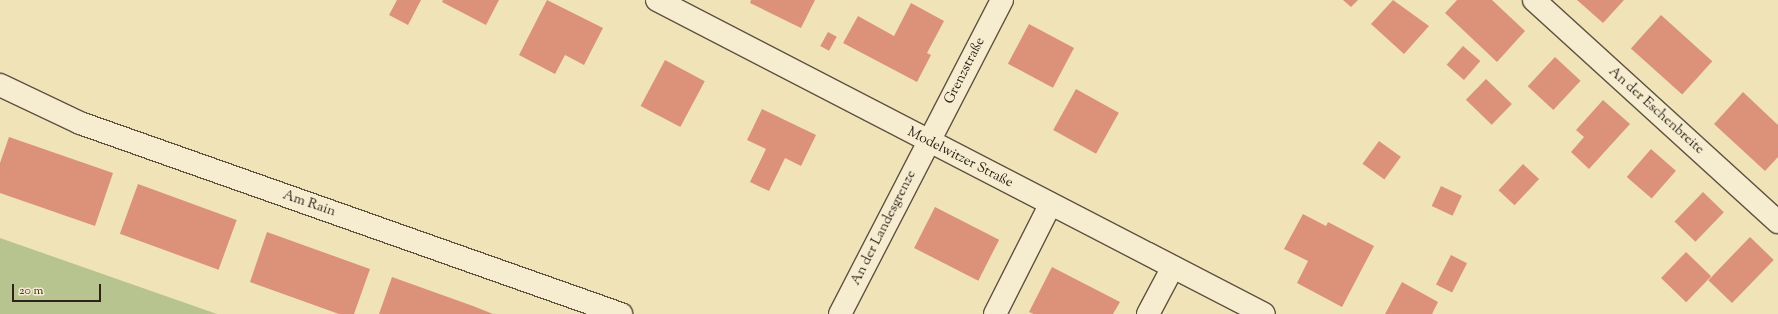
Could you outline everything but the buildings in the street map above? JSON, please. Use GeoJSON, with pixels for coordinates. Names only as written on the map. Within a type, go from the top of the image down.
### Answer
{"type":"FeatureCollection","features":[{"type":"Feature","properties":{"kind":"street","name":"Modelwitzer Straße"},"geometry":{"type":"LineString","coordinates":[[657,0],[1050,205],[1264,314]]}},
{"type":"Feature","properties":{"kind":"street","name":"Grenzstraße"},"geometry":{"type":"LineString","coordinates":[[929,142],[1002,0]]}},
{"type":"Feature","properties":{"kind":"street","name":"An der Eschenbreite"},"geometry":{"type":"LineString","coordinates":[[1534,0],[1778,222]]}},
{"type":"Feature","properties":{"kind":"street","name":"Am Rain"},"geometry":{"type":"LineString","coordinates":[[0,85],[80,123],[621,314]]}},
{"type":"Feature","properties":{"kind":"street","name":"An der Landesgrenze"},"geometry":{"type":"LineString","coordinates":[[840,314],[929,142]]}},
{"type":"Feature","properties":{"kind":"street"},"geometry":{"type":"LineString","coordinates":[[995,314],[1050,205]]}},
{"type":"Feature","properties":{"kind":"street"},"geometry":{"type":"LineString","coordinates":[[1148,314],[1173,267]]}},
{"type":"Feature","properties":{"kind":"green space"},"geometry":{"type":"Polygon","coordinates":[[[0,238],[217,314],[0,314],[0,238]]]}}]}
